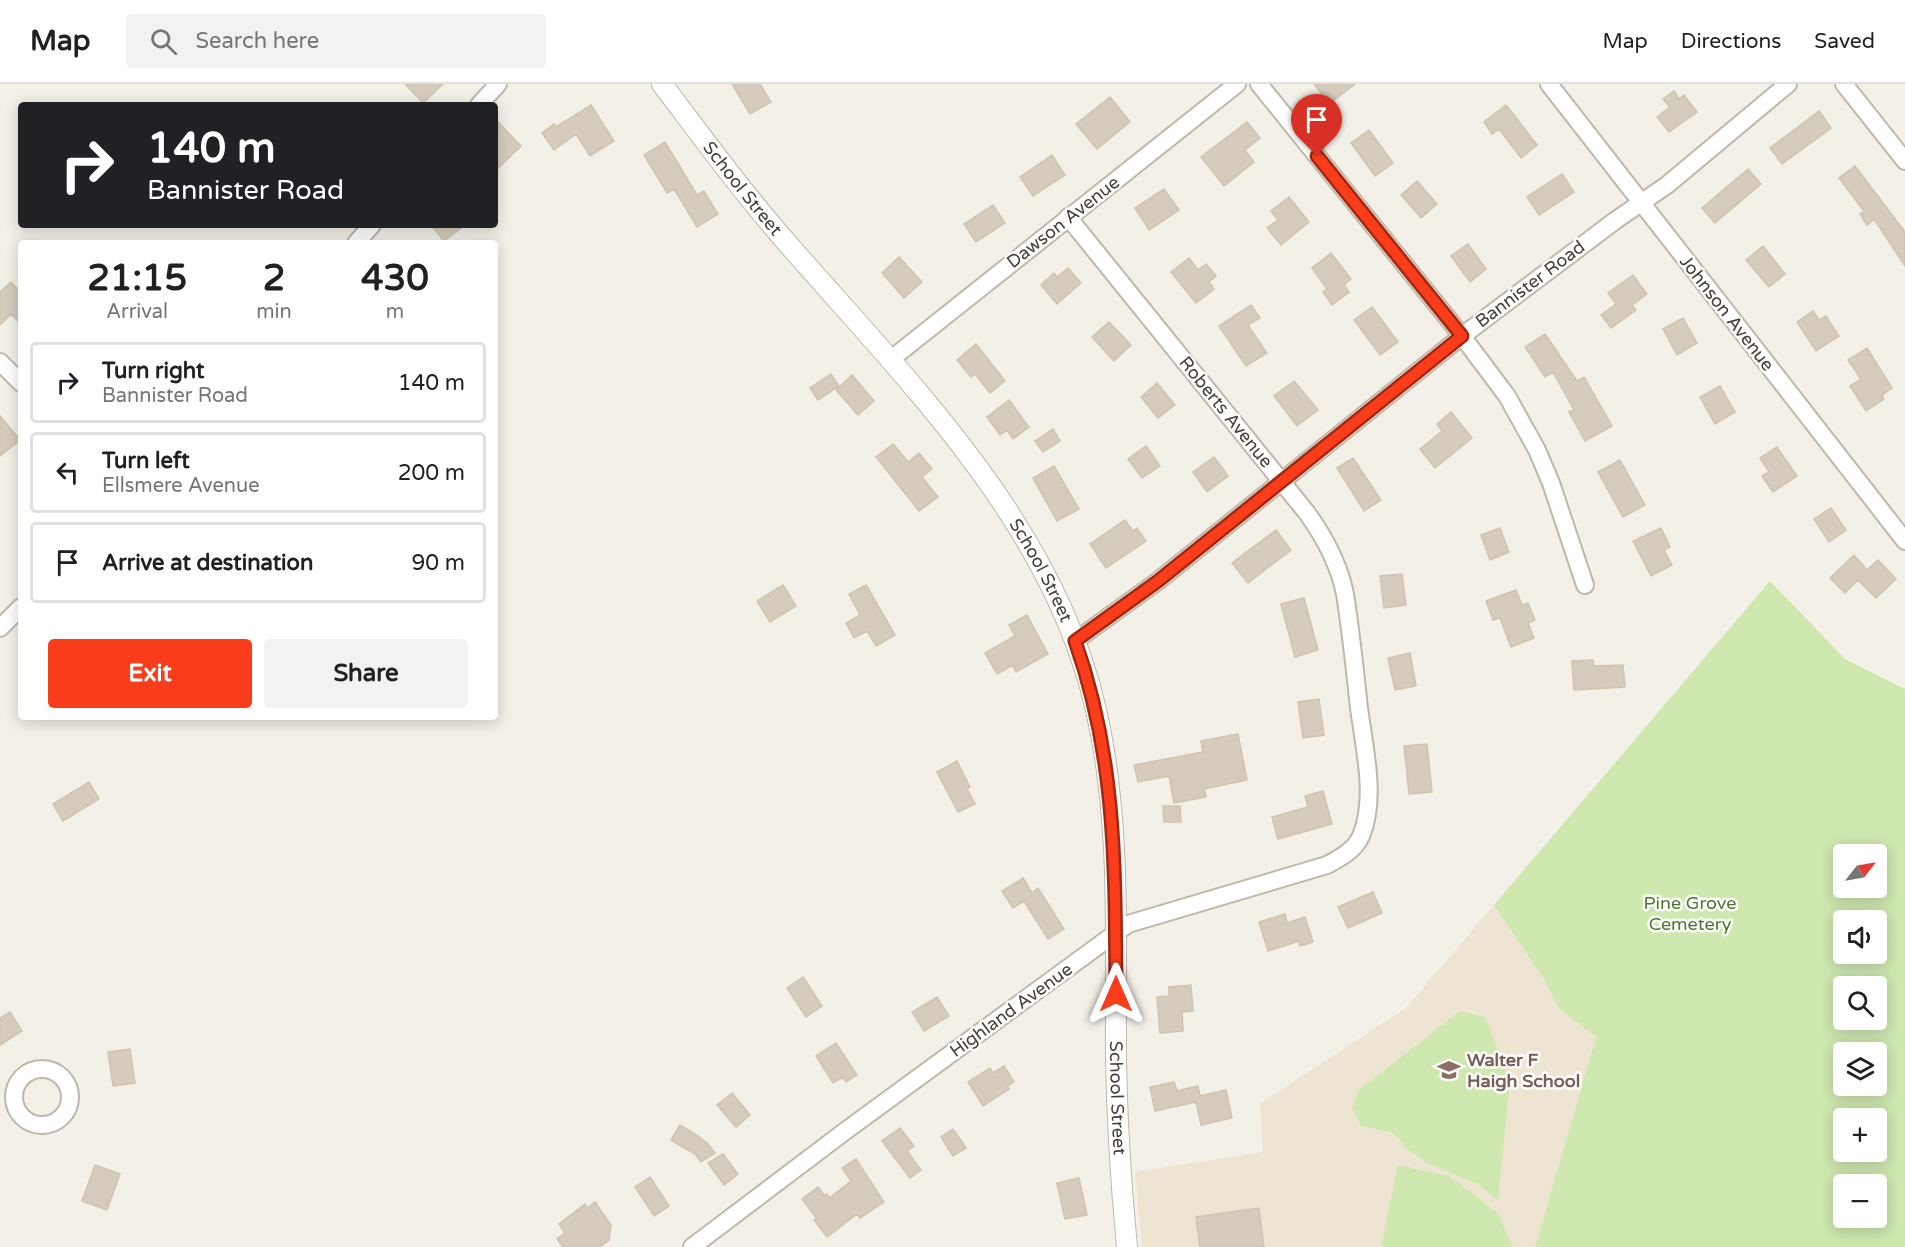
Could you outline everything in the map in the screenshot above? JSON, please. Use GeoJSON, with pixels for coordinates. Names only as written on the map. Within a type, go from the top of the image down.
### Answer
{"type":"FeatureCollection","features":[{"type":"Feature","properties":{"kind":"street"},"geometry":{"type":"LineString","coordinates":[[482,102],[498,84]]}},
{"type":"Feature","properties":{"kind":"street","name":"School Street"},"geometry":{"type":"LineString","coordinates":[[662,84],[746,195],[945,424],[1006,510],[1042,569],[1075,641],[1096,710],[1105,758],[1114,844],[1118,1141],[1127,1247]]}},
{"type":"Feature","properties":{"kind":"street","name":"Dawson Avenue"},"geometry":{"type":"LineString","coordinates":[[890,360],[1237,84]]}},
{"type":"Feature","properties":{"kind":"street"},"geometry":{"type":"LineString","coordinates":[[1259,84],[1462,336],[1507,396],[1537,450],[1555,492],[1585,585]]}},
{"type":"Feature","properties":{"kind":"street","name":"Johnson Avenue"},"geometry":{"type":"LineString","coordinates":[[1549,84],[1905,541]]}},
{"type":"Feature","properties":{"kind":"street","name":"Bannister Road"},"geometry":{"type":"LineString","coordinates":[[1075,641],[1158,581],[1462,336],[1616,220],[1667,185],[1788,84]]}},
{"type":"Feature","properties":{"kind":"street"},"geometry":{"type":"LineString","coordinates":[[1844,84],[1905,161]]}},
{"type":"Feature","properties":{"kind":"street","name":"Roberts Avenue"},"geometry":{"type":"LineString","coordinates":[[1068,217],[1282,481],[1323,537],[1337,564],[1343,584],[1369,791],[1366,822],[1360,838]]}},
{"type":"Feature","properties":{"kind":"street"},"geometry":{"type":"LineString","coordinates":[[359,240],[369,228]]}},
{"type":"Feature","properties":{"kind":"street"},"geometry":{"type":"LineString","coordinates":[[0,362],[18,380]]}},
{"type":"Feature","properties":{"kind":"street"},"geometry":{"type":"LineString","coordinates":[[0,628],[18,610]]}},
{"type":"Feature","properties":{"kind":"street","name":"Highland Avenue"},"geometry":{"type":"LineString","coordinates":[[692,1247],[844,1132],[1128,924],[1327,865],[1346,854],[1360,838]]}},
{"type":"Feature","properties":{"kind":"shaded area","name":"Walter F Haigh School"},"geometry":{"type":"Polygon","coordinates":[[[1494,905],[1544,979],[1559,1008],[1596,1036],[1535,1247],[1142,1247],[1135,1172],[1263,1152],[1260,1104],[1406,1008],[1494,905]]]}},
{"type":"Feature","properties":{"kind":"green space","name":"Pine Grove Cemetery"},"geometry":{"type":"Polygon","coordinates":[[[1770,581],[1845,659],[1905,689],[1905,1247],[1535,1247],[1596,1037],[1559,1008],[1544,979],[1494,905],[1770,581]]]}},
{"type":"Feature","properties":{"kind":"green space"},"geometry":{"type":"Polygon","coordinates":[[[1460,1011],[1485,1017],[1510,1081],[1498,1201],[1478,1184],[1427,1163],[1407,1149],[1394,1133],[1361,1126],[1352,1107],[1359,1090],[1460,1011]]]}},
{"type":"Feature","properties":{"kind":"green space"},"geometry":{"type":"Polygon","coordinates":[[[1398,1165],[1448,1176],[1475,1195],[1499,1215],[1513,1247],[1381,1247],[1398,1165]]]}},
{"type":"Feature","properties":{"kind":"building"},"geometry":{"type":"Polygon","coordinates":[[[405,84],[443,84],[424,102],[405,84]]]}},
{"type":"Feature","properties":{"kind":"building"},"geometry":{"type":"Polygon","coordinates":[[[732,84],[760,84],[771,102],[750,114],[732,84]]]}},
{"type":"Feature","properties":{"kind":"building"},"geometry":{"type":"Polygon","coordinates":[[[1314,84],[1355,84],[1329,104],[1314,84]]]}},
{"type":"Feature","properties":{"kind":"building"},"geometry":{"type":"Polygon","coordinates":[[[1674,91],[1679,99],[1684,95],[1697,112],[1669,132],[1657,117],[1670,107],[1663,99],[1674,91]]]}},
{"type":"Feature","properties":{"kind":"building"},"geometry":{"type":"Polygon","coordinates":[[[1110,97],[1130,122],[1097,149],[1076,124],[1110,97]]]}},
{"type":"Feature","properties":{"kind":"building"},"geometry":{"type":"Polygon","coordinates":[[[591,105],[614,141],[590,156],[576,134],[554,150],[542,133],[554,124],[556,127],[591,105]]]}},
{"type":"Feature","properties":{"kind":"building"},"geometry":{"type":"Polygon","coordinates":[[[1506,105],[1537,145],[1521,158],[1499,129],[1492,134],[1484,122],[1506,105]]]}},
{"type":"Feature","properties":{"kind":"building"},"geometry":{"type":"Polygon","coordinates":[[[1819,111],[1831,128],[1782,164],[1770,148],[1819,111]]]}},
{"type":"Feature","properties":{"kind":"building"},"geometry":{"type":"Polygon","coordinates":[[[498,122],[521,146],[498,168],[498,122]]]}},
{"type":"Feature","properties":{"kind":"building"},"geometry":{"type":"Polygon","coordinates":[[[1247,122],[1260,138],[1245,150],[1254,162],[1224,186],[1201,157],[1247,122]]]}},
{"type":"Feature","properties":{"kind":"building"},"geometry":{"type":"Polygon","coordinates":[[[1369,130],[1393,163],[1375,176],[1351,143],[1369,130]]]}},
{"type":"Feature","properties":{"kind":"building"},"geometry":{"type":"Polygon","coordinates":[[[665,142],[697,195],[704,191],[718,214],[697,227],[674,189],[667,193],[644,155],[665,142]]]}},
{"type":"Feature","properties":{"kind":"building"},"geometry":{"type":"Polygon","coordinates":[[[1052,155],[1065,175],[1033,196],[1020,177],[1052,155]]]}},
{"type":"Feature","properties":{"kind":"building"},"geometry":{"type":"Polygon","coordinates":[[[1855,166],[1905,232],[1905,266],[1874,219],[1867,225],[1860,214],[1864,211],[1839,178],[1855,166]]]}},
{"type":"Feature","properties":{"kind":"building"},"geometry":{"type":"Polygon","coordinates":[[[1748,169],[1761,184],[1715,223],[1702,208],[1748,169]]]}},
{"type":"Feature","properties":{"kind":"building"},"geometry":{"type":"Polygon","coordinates":[[[1562,174],[1574,192],[1539,215],[1527,197],[1562,174]]]}},
{"type":"Feature","properties":{"kind":"building"},"geometry":{"type":"Polygon","coordinates":[[[1417,181],[1437,204],[1421,218],[1401,195],[1417,181]]]}},
{"type":"Feature","properties":{"kind":"building"},"geometry":{"type":"Polygon","coordinates":[[[1164,189],[1179,210],[1149,230],[1135,208],[1164,189]]]}},
{"type":"Feature","properties":{"kind":"building"},"geometry":{"type":"Polygon","coordinates":[[[1289,197],[1309,222],[1281,245],[1267,228],[1278,220],[1271,211],[1289,197]]]}},
{"type":"Feature","properties":{"kind":"building"},"geometry":{"type":"Polygon","coordinates":[[[993,205],[1005,223],[976,242],[964,224],[993,205]]]}},
{"type":"Feature","properties":{"kind":"building"},"geometry":{"type":"Polygon","coordinates":[[[433,228],[461,228],[445,240],[433,228]]]}},
{"type":"Feature","properties":{"kind":"building"},"geometry":{"type":"Polygon","coordinates":[[[1468,244],[1486,269],[1470,282],[1451,256],[1468,244]]]}},
{"type":"Feature","properties":{"kind":"building"},"geometry":{"type":"Polygon","coordinates":[[[1763,246],[1785,274],[1769,287],[1746,260],[1763,246]]]}},
{"type":"Feature","properties":{"kind":"building"},"geometry":{"type":"Polygon","coordinates":[[[1331,253],[1351,279],[1344,285],[1349,292],[1332,305],[1323,292],[1327,289],[1312,268],[1331,253]]]}},
{"type":"Feature","properties":{"kind":"building"},"geometry":{"type":"Polygon","coordinates":[[[899,257],[922,282],[904,298],[882,273],[899,257]]]}},
{"type":"Feature","properties":{"kind":"building"},"geometry":{"type":"Polygon","coordinates":[[[1189,258],[1198,270],[1206,264],[1216,276],[1209,282],[1214,289],[1196,303],[1171,272],[1189,258]]]}},
{"type":"Feature","properties":{"kind":"building"},"geometry":{"type":"Polygon","coordinates":[[[1068,268],[1081,283],[1057,304],[1041,285],[1054,273],[1057,277],[1068,268]]]}},
{"type":"Feature","properties":{"kind":"building"},"geometry":{"type":"Polygon","coordinates":[[[1633,275],[1647,294],[1632,305],[1636,310],[1611,328],[1601,315],[1616,304],[1608,293],[1633,275]]]}},
{"type":"Feature","properties":{"kind":"building"},"geometry":{"type":"Polygon","coordinates":[[[11,282],[18,290],[18,321],[11,314],[0,325],[0,292],[11,282]]]}},
{"type":"Feature","properties":{"kind":"building"},"geometry":{"type":"Polygon","coordinates":[[[1251,305],[1260,318],[1248,325],[1267,353],[1246,366],[1219,326],[1251,305]]]}},
{"type":"Feature","properties":{"kind":"building"},"geometry":{"type":"Polygon","coordinates":[[[1372,307],[1398,342],[1380,355],[1354,320],[1372,307]]]}},
{"type":"Feature","properties":{"kind":"building"},"geometry":{"type":"Polygon","coordinates":[[[1813,311],[1819,320],[1826,316],[1839,336],[1816,351],[1797,322],[1813,311]]]}},
{"type":"Feature","properties":{"kind":"building"},"geometry":{"type":"Polygon","coordinates":[[[1683,318],[1697,343],[1677,355],[1663,329],[1683,318]]]}},
{"type":"Feature","properties":{"kind":"building"},"geometry":{"type":"Polygon","coordinates":[[[1109,322],[1131,345],[1114,361],[1092,337],[1109,322]]]}},
{"type":"Feature","properties":{"kind":"building"},"geometry":{"type":"Polygon","coordinates":[[[1545,334],[1577,381],[1584,377],[1612,426],[1585,441],[1569,412],[1574,410],[1553,372],[1545,377],[1525,347],[1545,334]]]}},
{"type":"Feature","properties":{"kind":"building"},"geometry":{"type":"Polygon","coordinates":[[[976,344],[1005,381],[990,393],[975,374],[971,377],[957,360],[976,344]]]}},
{"type":"Feature","properties":{"kind":"building"},"geometry":{"type":"Polygon","coordinates":[[[1867,348],[1892,388],[1882,395],[1884,399],[1866,411],[1850,386],[1861,379],[1848,360],[1867,348]]]}},
{"type":"Feature","properties":{"kind":"building"},"geometry":{"type":"Polygon","coordinates":[[[831,374],[839,386],[818,400],[810,388],[831,374]]]}},
{"type":"Feature","properties":{"kind":"building"},"geometry":{"type":"Polygon","coordinates":[[[852,375],[874,401],[858,415],[836,390],[852,375]]]}},
{"type":"Feature","properties":{"kind":"building"},"geometry":{"type":"Polygon","coordinates":[[[1294,381],[1318,410],[1297,426],[1274,396],[1294,381]]]}},
{"type":"Feature","properties":{"kind":"building"},"geometry":{"type":"Polygon","coordinates":[[[1157,383],[1175,405],[1158,418],[1141,397],[1157,383]]]}},
{"type":"Feature","properties":{"kind":"building"},"geometry":{"type":"Polygon","coordinates":[[[1720,386],[1735,412],[1715,424],[1700,397],[1720,386]]]}},
{"type":"Feature","properties":{"kind":"building"},"geometry":{"type":"Polygon","coordinates":[[[1009,400],[1029,427],[1013,439],[1007,430],[1000,435],[987,417],[1009,400]]]}},
{"type":"Feature","properties":{"kind":"building"},"geometry":{"type":"Polygon","coordinates":[[[1451,412],[1472,438],[1435,468],[1420,449],[1442,431],[1437,424],[1451,412]]]}},
{"type":"Feature","properties":{"kind":"building"},"geometry":{"type":"Polygon","coordinates":[[[0,416],[18,438],[18,442],[0,456],[0,416]]]}},
{"type":"Feature","properties":{"kind":"building"},"geometry":{"type":"Polygon","coordinates":[[[1053,429],[1060,441],[1043,452],[1035,441],[1053,429]]]}},
{"type":"Feature","properties":{"kind":"building"},"geometry":{"type":"Polygon","coordinates":[[[893,444],[908,462],[919,453],[932,469],[922,477],[938,497],[919,511],[876,457],[893,444]]]}},
{"type":"Feature","properties":{"kind":"building"},"geometry":{"type":"Polygon","coordinates":[[[1146,446],[1160,466],[1142,478],[1128,459],[1146,446]]]}},
{"type":"Feature","properties":{"kind":"building"},"geometry":{"type":"Polygon","coordinates":[[[1777,447],[1797,476],[1773,492],[1762,476],[1769,472],[1760,458],[1777,447]]]}},
{"type":"Feature","properties":{"kind":"building"},"geometry":{"type":"Polygon","coordinates":[[[1214,457],[1228,476],[1207,492],[1193,472],[1214,457]]]}},
{"type":"Feature","properties":{"kind":"building"},"geometry":{"type":"Polygon","coordinates":[[[1353,458],[1381,500],[1364,511],[1337,468],[1353,458]]]}},
{"type":"Feature","properties":{"kind":"building"},"geometry":{"type":"Polygon","coordinates":[[[1620,460],[1645,505],[1623,517],[1598,472],[1620,460]]]}},
{"type":"Feature","properties":{"kind":"building"},"geometry":{"type":"Polygon","coordinates":[[[1054,466],[1079,509],[1057,521],[1033,478],[1054,466]]]}},
{"type":"Feature","properties":{"kind":"building"},"geometry":{"type":"Polygon","coordinates":[[[1831,508],[1846,530],[1829,542],[1814,519],[1831,508]]]}},
{"type":"Feature","properties":{"kind":"building"},"geometry":{"type":"Polygon","coordinates":[[[1125,520],[1133,531],[1137,528],[1146,541],[1106,568],[1090,544],[1125,520]]]}},
{"type":"Feature","properties":{"kind":"building"},"geometry":{"type":"Polygon","coordinates":[[[1500,528],[1509,552],[1490,560],[1481,535],[1500,528]]]}},
{"type":"Feature","properties":{"kind":"building"},"geometry":{"type":"Polygon","coordinates":[[[1661,528],[1670,547],[1664,550],[1672,565],[1651,576],[1633,541],[1661,528]]]}},
{"type":"Feature","properties":{"kind":"building"},"geometry":{"type":"Polygon","coordinates":[[[1276,530],[1291,550],[1248,583],[1232,563],[1276,530]]]}},
{"type":"Feature","properties":{"kind":"building"},"geometry":{"type":"Polygon","coordinates":[[[1854,555],[1867,570],[1878,560],[1896,579],[1876,598],[1858,580],[1845,593],[1830,578],[1854,555]]]}},
{"type":"Feature","properties":{"kind":"building"},"geometry":{"type":"Polygon","coordinates":[[[1402,574],[1406,605],[1384,608],[1380,576],[1402,574]]]}},
{"type":"Feature","properties":{"kind":"building"},"geometry":{"type":"Polygon","coordinates":[[[783,585],[796,606],[770,622],[757,601],[783,585]]]}},
{"type":"Feature","properties":{"kind":"building"},"geometry":{"type":"Polygon","coordinates":[[[866,585],[895,635],[876,646],[867,631],[854,638],[846,623],[860,615],[849,594],[866,585]]]}},
{"type":"Feature","properties":{"kind":"building"},"geometry":{"type":"Polygon","coordinates":[[[1516,590],[1522,605],[1528,603],[1535,620],[1528,623],[1534,638],[1511,647],[1500,618],[1493,620],[1486,601],[1516,590]]]}},
{"type":"Feature","properties":{"kind":"building"},"geometry":{"type":"Polygon","coordinates":[[[1304,598],[1318,650],[1295,657],[1281,604],[1304,598]]]}},
{"type":"Feature","properties":{"kind":"building"},"geometry":{"type":"Polygon","coordinates":[[[1027,615],[1048,654],[1016,672],[1013,665],[997,674],[985,653],[1015,636],[1009,625],[1027,615]]]}},
{"type":"Feature","properties":{"kind":"building"},"geometry":{"type":"Polygon","coordinates":[[[1410,653],[1416,686],[1395,690],[1388,658],[1410,653]]]}},
{"type":"Feature","properties":{"kind":"building"},"geometry":{"type":"Polygon","coordinates":[[[1593,660],[1594,666],[1623,665],[1625,687],[1574,690],[1572,661],[1593,660]]]}},
{"type":"Feature","properties":{"kind":"building"},"geometry":{"type":"Polygon","coordinates":[[[1319,699],[1324,735],[1303,738],[1298,702],[1319,699]]]}},
{"type":"Feature","properties":{"kind":"building"},"geometry":{"type":"Polygon","coordinates":[[[1238,734],[1247,780],[1204,789],[1206,797],[1174,803],[1169,776],[1138,782],[1134,765],[1203,752],[1201,741],[1238,734]]]}},
{"type":"Feature","properties":{"kind":"building"},"geometry":{"type":"Polygon","coordinates":[[[1427,744],[1432,792],[1409,794],[1404,746],[1427,744]]]}},
{"type":"Feature","properties":{"kind":"building"},"geometry":{"type":"Polygon","coordinates":[[[957,761],[970,787],[967,789],[975,804],[958,812],[937,772],[957,761]]]}},
{"type":"Feature","properties":{"kind":"building"},"geometry":{"type":"Polygon","coordinates":[[[89,782],[99,799],[63,821],[53,804],[89,782]]]}},
{"type":"Feature","properties":{"kind":"building"},"geometry":{"type":"Polygon","coordinates":[[[1323,791],[1332,824],[1278,839],[1272,817],[1308,807],[1305,796],[1323,791]]]}},
{"type":"Feature","properties":{"kind":"building"},"geometry":{"type":"Polygon","coordinates":[[[1163,806],[1180,806],[1181,822],[1164,822],[1163,806]]]}},
{"type":"Feature","properties":{"kind":"building"},"geometry":{"type":"Polygon","coordinates":[[[1023,878],[1032,893],[1038,888],[1064,929],[1048,939],[1024,901],[1013,908],[1002,891],[1023,878]]]}},
{"type":"Feature","properties":{"kind":"building"},"geometry":{"type":"Polygon","coordinates":[[[1373,892],[1382,913],[1348,928],[1338,907],[1373,892]]]}},
{"type":"Feature","properties":{"kind":"building"},"geometry":{"type":"Polygon","coordinates":[[[1285,914],[1287,923],[1305,917],[1313,942],[1300,946],[1299,941],[1268,951],[1259,922],[1285,914]]]}},
{"type":"Feature","properties":{"kind":"building"},"geometry":{"type":"Polygon","coordinates":[[[803,977],[822,1006],[806,1017],[787,988],[803,977]]]}},
{"type":"Feature","properties":{"kind":"building"},"geometry":{"type":"Polygon","coordinates":[[[1191,985],[1193,1011],[1182,1012],[1183,1031],[1160,1033],[1157,997],[1169,996],[1169,987],[1191,985]]]}},
{"type":"Feature","properties":{"kind":"building"},"geometry":{"type":"Polygon","coordinates":[[[937,997],[949,1016],[924,1031],[912,1012],[937,997]]]}},
{"type":"Feature","properties":{"kind":"building"},"geometry":{"type":"Polygon","coordinates":[[[10,1012],[22,1031],[0,1045],[0,1018],[10,1012]]]}},
{"type":"Feature","properties":{"kind":"building"},"geometry":{"type":"Polygon","coordinates":[[[836,1043],[857,1075],[846,1082],[843,1077],[833,1083],[816,1056],[836,1043]]]}},
{"type":"Feature","properties":{"kind":"building"},"geometry":{"type":"Polygon","coordinates":[[[130,1049],[135,1083],[113,1086],[108,1052],[130,1049]]]}},
{"type":"Feature","properties":{"kind":"building"},"geometry":{"type":"Polygon","coordinates":[[[1004,1066],[1014,1082],[1007,1086],[1009,1089],[983,1106],[968,1082],[990,1068],[993,1073],[1004,1066]]]}},
{"type":"Feature","properties":{"kind":"building"},"geometry":{"type":"Polygon","coordinates":[[[1174,1082],[1177,1091],[1198,1086],[1200,1096],[1226,1090],[1232,1118],[1201,1125],[1196,1102],[1155,1111],[1150,1087],[1174,1082]]]}},
{"type":"Feature","properties":{"kind":"building"},"geometry":{"type":"Polygon","coordinates":[[[732,1093],[750,1115],[736,1127],[717,1105],[732,1093]]]}},
{"type":"Feature","properties":{"kind":"building"},"geometry":{"type":"Polygon","coordinates":[[[680,1125],[707,1143],[715,1153],[701,1162],[695,1154],[671,1140],[680,1125]]]}},
{"type":"Feature","properties":{"kind":"building"},"geometry":{"type":"Polygon","coordinates":[[[900,1128],[914,1146],[907,1151],[921,1170],[910,1178],[882,1141],[900,1128]]]}},
{"type":"Feature","properties":{"kind":"building"},"geometry":{"type":"Polygon","coordinates":[[[953,1129],[966,1148],[953,1156],[941,1137],[953,1129]]]}},
{"type":"Feature","properties":{"kind":"building"},"geometry":{"type":"Polygon","coordinates":[[[723,1154],[738,1174],[724,1185],[708,1163],[723,1154]]]}},
{"type":"Feature","properties":{"kind":"building"},"geometry":{"type":"Polygon","coordinates":[[[856,1159],[884,1202],[860,1218],[857,1214],[827,1237],[802,1199],[818,1187],[829,1198],[851,1181],[842,1168],[856,1159]]]}},
{"type":"Feature","properties":{"kind":"building"},"geometry":{"type":"Polygon","coordinates":[[[95,1165],[120,1174],[107,1210],[82,1201],[95,1165]]]}},
{"type":"Feature","properties":{"kind":"building"},"geometry":{"type":"Polygon","coordinates":[[[650,1177],[669,1206],[654,1216],[635,1187],[650,1177]]]}},
{"type":"Feature","properties":{"kind":"building"},"geometry":{"type":"Polygon","coordinates":[[[1079,1178],[1087,1215],[1065,1219],[1057,1183],[1079,1178]]]}},
{"type":"Feature","properties":{"kind":"building"},"geometry":{"type":"Polygon","coordinates":[[[595,1202],[611,1225],[609,1240],[600,1247],[563,1247],[557,1239],[565,1233],[559,1224],[585,1204],[587,1208],[595,1202]]]}},
{"type":"Feature","properties":{"kind":"building"},"geometry":{"type":"Polygon","coordinates":[[[1259,1208],[1264,1247],[1200,1247],[1196,1217],[1259,1208]]]}},
{"type":"Feature","properties":{"kind":"place","name":"Walter F Haigh School"},"geometry":{"type":"Point","coordinates":[1449,1070]}},
{"type":"Feature","properties":{"kind":"route"},"geometry":{"type":"LineString","coordinates":[[1116,994],[1116,878],[1109,790],[1096,710],[1075,641],[1158,581],[1462,336],[1317,156]]}}]}
